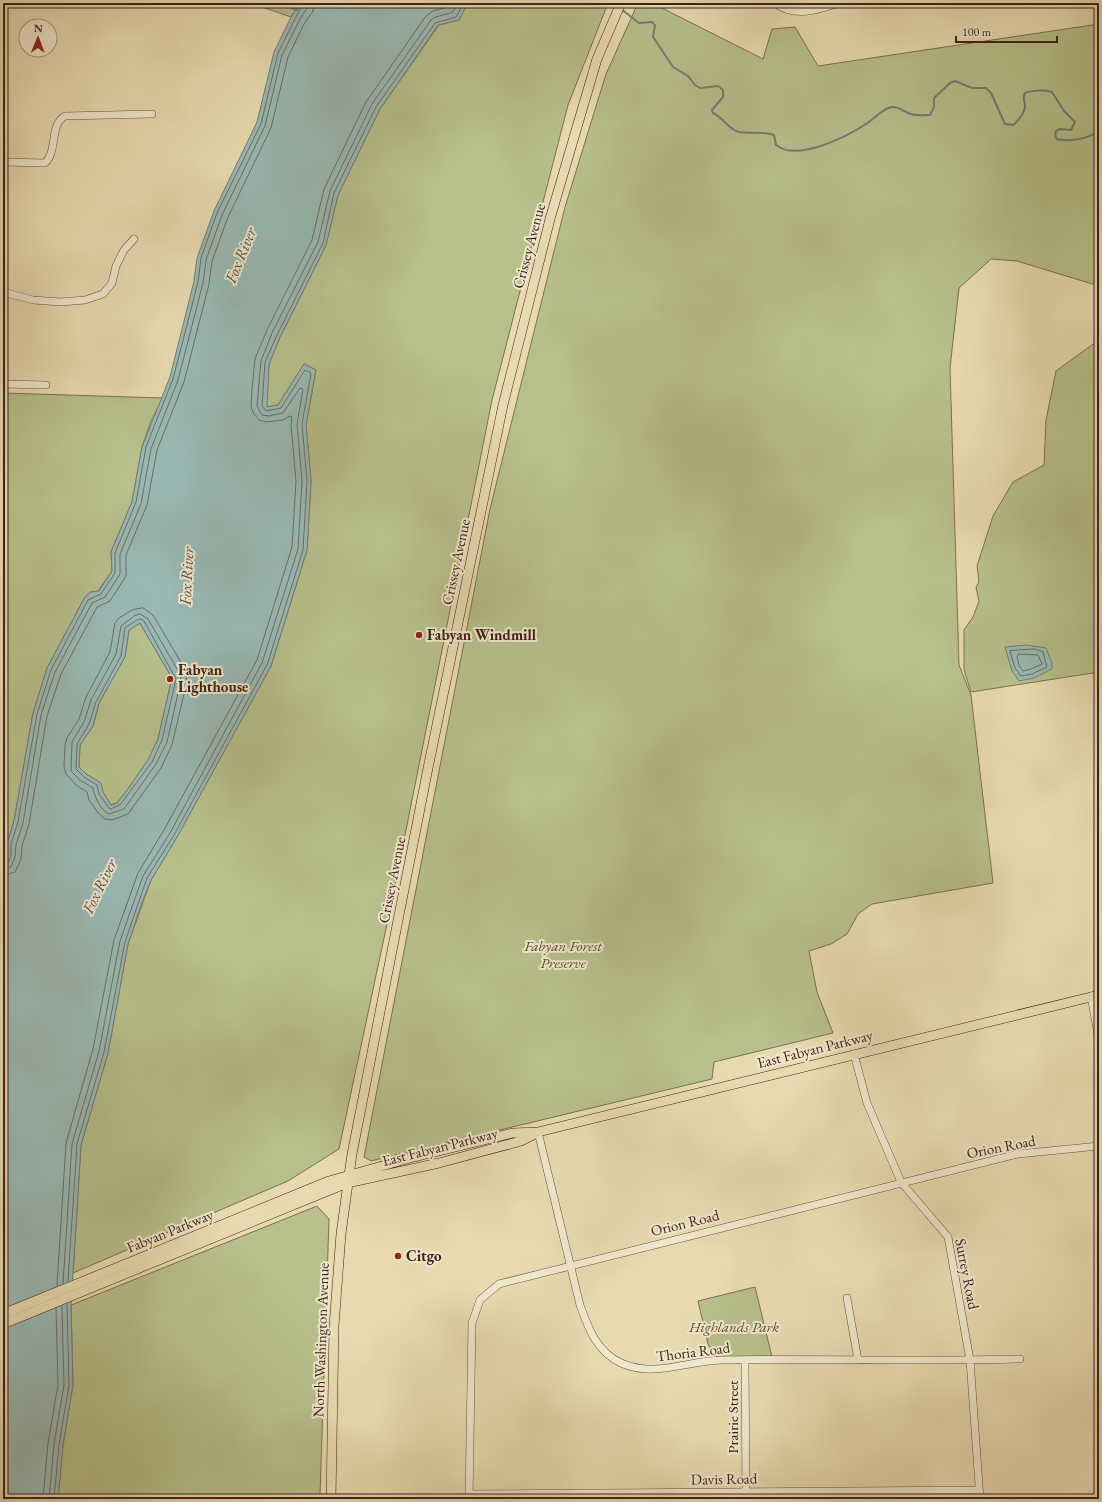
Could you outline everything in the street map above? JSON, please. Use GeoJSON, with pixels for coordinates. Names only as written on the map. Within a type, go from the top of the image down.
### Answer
{"type":"FeatureCollection","features":[{"type":"Feature","properties":{"kind":"main road","name":"Crissey Avenue"},"geometry":{"type":"LineString","coordinates":[[348,1179],[429,766],[503,405],[550,219],[597,59],[621,3]]}},
{"type":"Feature","properties":{"kind":"main road","name":"East Fabyan Parkway"},"geometry":{"type":"LineString","coordinates":[[348,1179],[498,1147],[521,1141],[538,1132],[1095,995]]}},
{"type":"Feature","properties":{"kind":"main road","name":"Fabyan Parkway"},"geometry":{"type":"LineString","coordinates":[[3,1314],[348,1179]]}},
{"type":"Feature","properties":{"kind":"main road","name":"North Washington Avenue"},"geometry":{"type":"LineString","coordinates":[[331,1499],[334,1326],[341,1234],[348,1179]]}},
{"type":"Feature","properties":{"kind":"main road","name":"Fabyan Parkway"},"geometry":{"type":"LineString","coordinates":[[3,1324],[239,1222]]}},
{"type":"Feature","properties":{"kind":"street"},"geometry":{"type":"LineString","coordinates":[[774,3],[780,7],[802,13],[819,10],[839,3]]}},
{"type":"Feature","properties":{"kind":"street"},"geometry":{"type":"LineString","coordinates":[[3,162],[45,163],[52,151],[58,123],[64,116],[152,114]]}},
{"type":"Feature","properties":{"kind":"street"},"geometry":{"type":"LineString","coordinates":[[3,292],[33,300],[61,302],[85,300],[103,294],[112,283],[116,266],[124,250],[134,239]]}},
{"type":"Feature","properties":{"kind":"street"},"geometry":{"type":"LineString","coordinates":[[3,384],[46,384]]}},
{"type":"Feature","properties":{"kind":"street"},"geometry":{"type":"LineString","coordinates":[[1095,995],[1099,1040]]}},
{"type":"Feature","properties":{"kind":"street","name":"Surrey Road"},"geometry":{"type":"LineString","coordinates":[[854,1054],[867,1103],[901,1182],[948,1237],[970,1360],[980,1499]]}},
{"type":"Feature","properties":{"kind":"street","name":"Thoria Road"},"geometry":{"type":"LineString","coordinates":[[538,1132],[570,1266],[589,1330],[600,1347],[619,1362],[639,1369],[652,1370],[709,1360],[1020,1359]]}},
{"type":"Feature","properties":{"kind":"street","name":"Orion Road"},"geometry":{"type":"LineString","coordinates":[[469,1497],[472,1323],[480,1300],[499,1284],[901,1182],[1018,1154],[1099,1146]]}},
{"type":"Feature","properties":{"kind":"street"},"geometry":{"type":"LineString","coordinates":[[847,1298],[858,1360]]}},
{"type":"Feature","properties":{"kind":"street","name":"Prairie Street"},"geometry":{"type":"LineString","coordinates":[[745,1360],[746,1495]]}},
{"type":"Feature","properties":{"kind":"street","name":"Davis Road"},"geometry":{"type":"LineString","coordinates":[[469,1497],[746,1495],[979,1490]]}},
{"type":"Feature","properties":{"kind":"green space"},"geometry":{"type":"Polygon","coordinates":[[[250,3],[300,3],[291,17],[250,3]]]}},
{"type":"Feature","properties":{"kind":"green space"},"geometry":{"type":"Polygon","coordinates":[[[468,3],[608,3],[568,105],[492,400],[390,910],[339,1149],[288,1181],[73,1273],[81,1145],[108,1053],[128,944],[151,880],[177,837],[271,666],[307,550],[311,481],[306,425],[316,370],[304,364],[278,405],[266,407],[269,364],[280,337],[326,245],[338,195],[380,109],[439,25],[459,20],[468,3]]]}},
{"type":"Feature","properties":{"kind":"green space","name":"Fabyan Forest Preserve"},"geometry":{"type":"Polygon","coordinates":[[[638,3],[652,3],[763,59],[772,29],[795,27],[818,66],[1099,24],[1099,286],[1017,261],[991,259],[959,288],[950,368],[959,665],[971,695],[993,883],[872,904],[858,914],[847,934],[831,944],[809,951],[817,992],[833,1033],[714,1062],[712,1079],[371,1161],[364,1157],[490,509],[565,207],[606,74],[638,3]]]}},
{"type":"Feature","properties":{"kind":"green space"},"geometry":{"type":"Polygon","coordinates":[[[1096,342],[1099,343],[1099,672],[971,692],[964,670],[964,630],[973,617],[979,601],[976,587],[979,582],[977,566],[993,516],[1013,482],[1044,465],[1046,420],[1056,371],[1096,342]]]}},
{"type":"Feature","properties":{"kind":"green space"},"geometry":{"type":"Polygon","coordinates":[[[3,393],[163,398],[151,421],[142,447],[132,502],[111,552],[112,571],[98,591],[91,592],[85,597],[47,668],[33,713],[14,821],[7,844],[7,855],[3,866],[3,393]]]}},
{"type":"Feature","properties":{"kind":"green space"},"geometry":{"type":"Polygon","coordinates":[[[140,623],[172,678],[158,739],[148,760],[117,803],[110,805],[103,792],[101,783],[86,774],[79,767],[80,745],[93,726],[99,703],[125,657],[129,630],[140,623]]]}},
{"type":"Feature","properties":{"kind":"green space"},"geometry":{"type":"Polygon","coordinates":[[[317,1206],[329,1219],[320,1495],[305,1495],[305,1499],[58,1499],[63,1445],[73,1385],[71,1305],[317,1206]]]}},
{"type":"Feature","properties":{"kind":"green space","name":"Highlands Park"},"geometry":{"type":"Polygon","coordinates":[[[755,1287],[772,1357],[715,1357],[708,1344],[698,1301],[755,1287]]]}},
{"type":"Feature","properties":{"kind":"water","name":"Fox River"},"geometry":{"type":"Polygon","coordinates":[[[300,3],[468,3],[459,20],[438,25],[380,109],[338,195],[326,245],[280,337],[269,364],[267,407],[278,405],[304,364],[316,370],[306,425],[311,481],[307,550],[271,666],[177,837],[151,880],[128,944],[108,1053],[81,1145],[71,1305],[73,1385],[63,1445],[58,1499],[3,1499],[3,866],[7,855],[7,844],[14,821],[33,713],[47,668],[85,597],[91,592],[99,591],[112,571],[111,552],[132,502],[142,447],[170,377],[194,281],[197,258],[214,211],[257,122],[274,52],[291,17],[300,3]],[[140,623],[129,630],[125,657],[99,703],[93,726],[80,745],[79,767],[86,774],[101,783],[103,792],[111,805],[117,803],[148,760],[158,739],[172,678],[140,623]]]}},
{"type":"Feature","properties":{"kind":"water"},"geometry":{"type":"Polygon","coordinates":[[[1026,645],[1046,648],[1052,663],[1052,669],[1034,678],[1019,681],[1012,671],[1005,647],[1026,645]]]}},
{"type":"Feature","properties":{"kind":"waterway"},"geometry":{"type":"LineString","coordinates":[[278,3],[297,10]]}},
{"type":"Feature","properties":{"kind":"waterway"},"geometry":{"type":"LineString","coordinates":[[613,3],[618,6]]}},
{"type":"Feature","properties":{"kind":"waterway"},"geometry":{"type":"LineString","coordinates":[[621,9],[639,23],[652,22],[655,25],[653,37],[673,67],[688,76],[695,85],[700,88],[718,86],[723,90],[723,97],[712,110],[713,113],[735,131],[774,135],[776,145],[785,150],[796,151],[808,149],[834,141],[869,122],[881,112],[892,107],[897,107],[913,115],[930,115],[934,107],[934,98],[950,83],[955,81],[972,88],[986,88],[991,93],[1005,124],[1013,125],[1021,117],[1025,109],[1025,93],[1045,91],[1052,92],[1064,111],[1075,122],[1071,130],[1060,129],[1056,131],[1055,135],[1057,139],[1079,139],[1099,131]]}},
{"type":"Feature","properties":{"kind":"place","name":"Fabyan Windmill"},"geometry":{"type":"Point","coordinates":[419,635]}},
{"type":"Feature","properties":{"kind":"place","name":"Fabyan Lighthouse"},"geometry":{"type":"Point","coordinates":[170,679]}},
{"type":"Feature","properties":{"kind":"place","name":"Citgo"},"geometry":{"type":"Point","coordinates":[398,1256]}}]}
